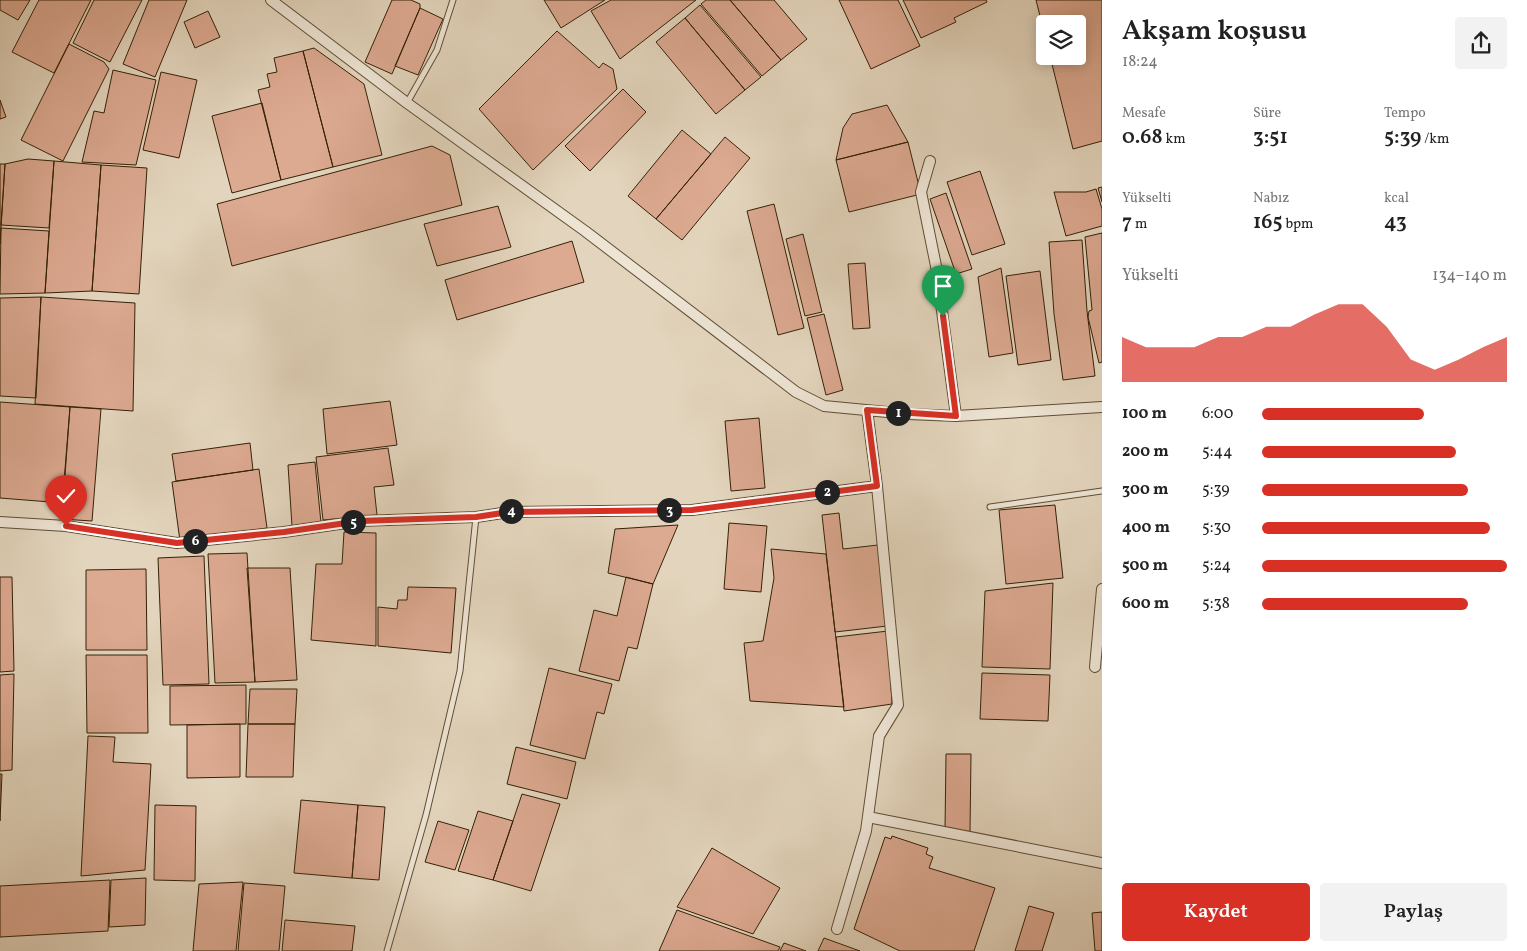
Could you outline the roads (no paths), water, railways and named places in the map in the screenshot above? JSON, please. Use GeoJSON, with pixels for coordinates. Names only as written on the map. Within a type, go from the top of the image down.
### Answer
{"type":"FeatureCollection","features":[{"type":"Feature","properties":{"kind":"street"},"geometry":{"type":"LineString","coordinates":[[271,0],[407,103],[585,231],[796,392],[824,406],[956,416],[1102,407]]}},
{"type":"Feature","properties":{"kind":"street"},"geometry":{"type":"LineString","coordinates":[[930,161],[921,192],[936,266],[956,416]]}},
{"type":"Feature","properties":{"kind":"street"},"geometry":{"type":"LineString","coordinates":[[837,929],[866,831],[879,736],[898,705],[877,486],[867,410]]}},
{"type":"Feature","properties":{"kind":"street"},"geometry":{"type":"LineString","coordinates":[[0,522],[66,526],[177,543],[284,532],[360,521],[476,517],[509,512],[692,510],[877,486]]}},
{"type":"Feature","properties":{"kind":"street"},"geometry":{"type":"LineString","coordinates":[[1095,667],[1100,643],[1102,589]]}},
{"type":"Feature","properties":{"kind":"street"},"geometry":{"type":"LineString","coordinates":[[868,816],[1102,863]]}},
{"type":"Feature","properties":{"kind":"lane"},"geometry":{"type":"LineString","coordinates":[[407,103],[437,50],[453,0]]}},
{"type":"Feature","properties":{"kind":"lane"},"geometry":{"type":"LineString","coordinates":[[990,507],[1102,491]]}},
{"type":"Feature","properties":{"kind":"lane"},"geometry":{"type":"LineString","coordinates":[[387,951],[426,816],[460,671],[476,517]]}}]}
